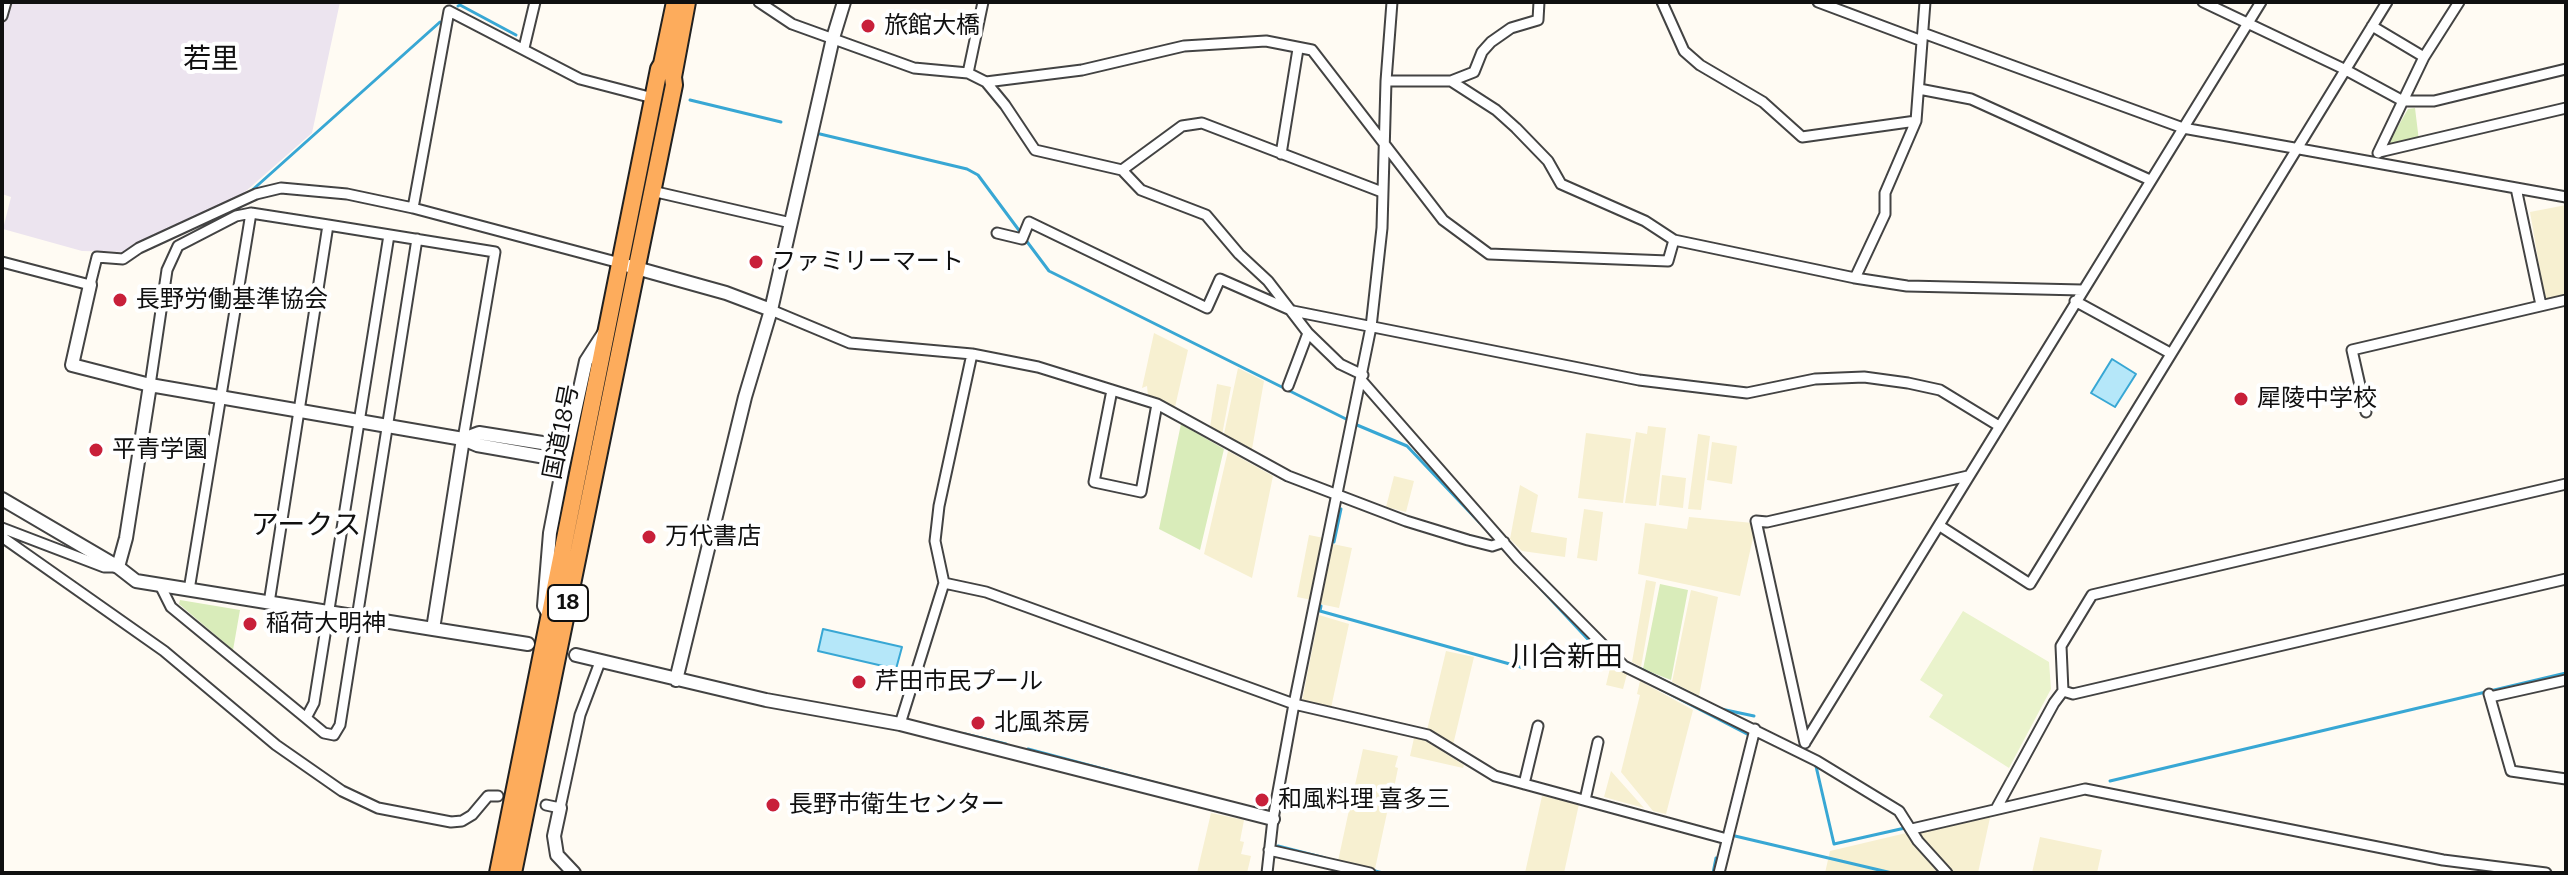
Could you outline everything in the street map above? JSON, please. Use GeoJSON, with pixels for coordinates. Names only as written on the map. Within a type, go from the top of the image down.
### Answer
{"type":"FeatureCollection","features":[{"type":"Feature","properties":{"kind":"highway","name":"18"},"geometry":{"type":"LineString","coordinates":[[659,69],[657,63],[666,2]]}},
{"type":"Feature","properties":{"kind":"highway","name":"国道18号"},"geometry":{"type":"LineString","coordinates":[[498,873],[653,98],[675,2]]}},
{"type":"Feature","properties":{"kind":"highway","name":"国道18号"},"geometry":{"type":"LineString","coordinates":[[513,873],[674,85],[687,2]]}},
{"type":"Feature","properties":{"kind":"highway","name":"18"},"geometry":{"type":"LineString","coordinates":[[674,85],[694,2]]}},
{"type":"Feature","properties":{"kind":"street"},"geometry":{"type":"LineString","coordinates":[[2,16],[6,2]]}},
{"type":"Feature","properties":{"kind":"street"},"geometry":{"type":"LineString","coordinates":[[524,48],[535,2]]}},
{"type":"Feature","properties":{"kind":"street"},"geometry":{"type":"LineString","coordinates":[[759,2],[792,24],[914,68],[968,73],[986,82],[1035,150],[1122,170],[1141,190],[1206,215],[1293,311],[1308,333],[1340,364],[1362,378],[1504,542],[1624,666],[1814,760],[1899,811],[1935,862],[1947,873]]}},
{"type":"Feature","properties":{"kind":"street"},"geometry":{"type":"LineString","coordinates":[[676,680],[745,397],[771,310],[833,38],[844,2]]}},
{"type":"Feature","properties":{"kind":"street"},"geometry":{"type":"LineString","coordinates":[[968,73],[983,2]]}},
{"type":"Feature","properties":{"kind":"street"},"geometry":{"type":"LineString","coordinates":[[1267,873],[1273,819],[1294,704],[1371,327],[1378,273],[1392,2]]}},
{"type":"Feature","properties":{"kind":"street"},"geometry":{"type":"LineString","coordinates":[[1386,81],[1451,81],[1474,72],[1482,52],[1491,42],[1511,28],[1538,20],[1539,2]]}},
{"type":"Feature","properties":{"kind":"street"},"geometry":{"type":"LineString","coordinates":[[1662,2],[1684,51],[1700,65],[1763,102],[1802,137],[1916,121]]}},
{"type":"Feature","properties":{"kind":"street"},"geometry":{"type":"LineString","coordinates":[[1818,2],[2183,128],[2566,197]]}},
{"type":"Feature","properties":{"kind":"street"},"geometry":{"type":"LineString","coordinates":[[1855,278],[1885,214],[1885,193],[1916,121],[1925,2]]}},
{"type":"Feature","properties":{"kind":"street"},"geometry":{"type":"LineString","coordinates":[[2203,2],[2344,69],[2403,101],[2434,101],[2566,69]]}},
{"type":"Feature","properties":{"kind":"street"},"geometry":{"type":"LineString","coordinates":[[1800,753],[2261,2]]}},
{"type":"Feature","properties":{"kind":"street"},"geometry":{"type":"LineString","coordinates":[[1940,526],[2030,584],[2387,2]]}},
{"type":"Feature","properties":{"kind":"street"},"geometry":{"type":"LineString","coordinates":[[2373,164],[2424,57],[2459,2]]}},
{"type":"Feature","properties":{"kind":"street"},"geometry":{"type":"LineString","coordinates":[[413,208],[449,11],[580,79],[653,98]]}},
{"type":"Feature","properties":{"kind":"street"},"geometry":{"type":"LineString","coordinates":[[2372,26],[2424,57]]}},
{"type":"Feature","properties":{"kind":"street"},"geometry":{"type":"LineString","coordinates":[[986,82],[1082,70],[1184,46],[1266,41],[1312,50],[1443,220],[1489,254],[1668,261],[1674,240]]}},
{"type":"Feature","properties":{"kind":"street"},"geometry":{"type":"LineString","coordinates":[[1281,154],[1298,49]]}},
{"type":"Feature","properties":{"kind":"street"},"geometry":{"type":"LineString","coordinates":[[1451,81],[1496,110],[1516,128],[1548,161],[1561,184],[1645,221],[1674,240],[1907,286],[2082,290]]}},
{"type":"Feature","properties":{"kind":"street"},"geometry":{"type":"LineString","coordinates":[[1919,89],[1971,99],[2150,180]]}},
{"type":"Feature","properties":{"kind":"street"},"geometry":{"type":"LineString","coordinates":[[2379,152],[2566,108]]}},
{"type":"Feature","properties":{"kind":"street"},"geometry":{"type":"LineString","coordinates":[[1122,170],[1192,122],[1202,123],[1382,192]]}},
{"type":"Feature","properties":{"kind":"street"},"geometry":{"type":"LineString","coordinates":[[562,471],[551,458],[387,425],[150,385],[72,365],[97,257],[123,259],[139,248],[256,194],[281,188],[347,194],[413,208],[726,293],[850,343],[972,354],[1038,367],[1157,404],[1288,476],[1406,521],[1492,546],[1504,542]]}},
{"type":"Feature","properties":{"kind":"street"},"geometry":{"type":"LineString","coordinates":[[2516,188],[2541,305]]}},
{"type":"Feature","properties":{"kind":"street"},"geometry":{"type":"LineString","coordinates":[[652,191],[791,223]]}},
{"type":"Feature","properties":{"kind":"street"},"geometry":{"type":"LineString","coordinates":[[189,590],[251,213]]}},
{"type":"Feature","properties":{"kind":"street"},"geometry":{"type":"LineString","coordinates":[[118,567],[126,538],[167,270],[178,246],[236,216],[251,213],[495,252],[433,629]]}},
{"type":"Feature","properties":{"kind":"street"},"geometry":{"type":"LineString","coordinates":[[997,233],[1024,236],[1029,222],[1207,308],[1220,279],[1293,311],[1639,380],[1747,393],[1815,379],[1864,377],[1908,383],[1940,390],[1999,426]]}},
{"type":"Feature","properties":{"kind":"street"},"geometry":{"type":"LineString","coordinates":[[269,603],[328,225]]}},
{"type":"Feature","properties":{"kind":"street"},"geometry":{"type":"LineString","coordinates":[[306,718],[314,703],[330,612],[389,235]]}},
{"type":"Feature","properties":{"kind":"street"},"geometry":{"type":"LineString","coordinates":[[160,585],[171,607],[324,733],[334,735],[340,725],[417,239]]}},
{"type":"Feature","properties":{"kind":"street"},"geometry":{"type":"LineString","coordinates":[[2,262],[90,285]]}},
{"type":"Feature","properties":{"kind":"street"},"geometry":{"type":"LineString","coordinates":[[2366,412],[2352,350],[2566,300]]}},
{"type":"Feature","properties":{"kind":"street"},"geometry":{"type":"LineString","coordinates":[[2075,301],[2170,353]]}},
{"type":"Feature","properties":{"kind":"street"},"geometry":{"type":"LineString","coordinates":[[549,615],[544,606],[550,533],[562,471],[586,361],[607,328]]}},
{"type":"Feature","properties":{"kind":"street"},"geometry":{"type":"LineString","coordinates":[[1288,386],[1308,333]]}},
{"type":"Feature","properties":{"kind":"street"},"geometry":{"type":"LineString","coordinates":[[900,724],[944,583],[935,541],[939,506],[972,354]]}},
{"type":"Feature","properties":{"kind":"street"},"geometry":{"type":"LineString","coordinates":[[1112,390],[1094,482],[1141,492],[1157,404]]}},
{"type":"Feature","properties":{"kind":"street"},"geometry":{"type":"LineString","coordinates":[[463,439],[479,433],[555,445],[569,437]]}},
{"type":"Feature","properties":{"kind":"street"},"geometry":{"type":"LineString","coordinates":[[1806,741],[1756,521],[1767,522],[1968,476]]}},
{"type":"Feature","properties":{"kind":"street"},"geometry":{"type":"LineString","coordinates":[[1996,809],[2063,691],[2061,646],[2092,595],[2566,484]]}},
{"type":"Feature","properties":{"kind":"street"},"geometry":{"type":"LineString","coordinates":[[2,499],[118,567],[136,581],[528,644]]}},
{"type":"Feature","properties":{"kind":"street"},"geometry":{"type":"LineString","coordinates":[[2,528],[104,567],[118,567]]}},
{"type":"Feature","properties":{"kind":"street"},"geometry":{"type":"LineString","coordinates":[[2,537],[164,651],[276,745],[342,791],[378,808],[451,822],[462,821],[472,815],[488,796],[498,796]]}},
{"type":"Feature","properties":{"kind":"street"},"geometry":{"type":"LineString","coordinates":[[2063,691],[2073,694],[2566,579]]}},
{"type":"Feature","properties":{"kind":"street"},"geometry":{"type":"LineString","coordinates":[[944,583],[986,592],[1294,704],[1428,735],[1495,776],[1727,839]]}},
{"type":"Feature","properties":{"kind":"street"},"geometry":{"type":"LineString","coordinates":[[576,655],[676,680],[900,724],[1273,819]]}},
{"type":"Feature","properties":{"kind":"street"},"geometry":{"type":"LineString","coordinates":[[574,873],[557,855],[554,836],[580,715],[600,662]]}},
{"type":"Feature","properties":{"kind":"street"},"geometry":{"type":"LineString","coordinates":[[2566,680],[2490,696],[2511,771],[2566,779]]}},
{"type":"Feature","properties":{"kind":"street"},"geometry":{"type":"LineString","coordinates":[[1524,784],[1538,726]]}},
{"type":"Feature","properties":{"kind":"street"},"geometry":{"type":"LineString","coordinates":[[1719,873],[1755,729]]}},
{"type":"Feature","properties":{"kind":"street"},"geometry":{"type":"LineString","coordinates":[[1585,800],[1597,746]]}},
{"type":"Feature","properties":{"kind":"street"},"geometry":{"type":"LineString","coordinates":[[1912,829],[2085,789],[2443,860],[2546,873]]}},
{"type":"Feature","properties":{"kind":"street"},"geometry":{"type":"LineString","coordinates":[[546,805],[560,808]]}},
{"type":"Feature","properties":{"kind":"street"},"geometry":{"type":"LineString","coordinates":[[1269,850],[1370,873]]}},
{"type":"Feature","properties":{"kind":"shaded area"},"geometry":{"type":"Polygon","coordinates":[[[9,2],[340,2],[312,133],[238,198],[125,252],[82,251],[3,229],[11,197],[2,194],[2,24],[9,2]]]}},
{"type":"Feature","properties":{"kind":"shaded area"},"geometry":{"type":"Polygon","coordinates":[[[2566,205],[2566,295],[2545,300],[2530,212],[2566,205]]]}},
{"type":"Feature","properties":{"kind":"shaded area"},"geometry":{"type":"Polygon","coordinates":[[[1154,333],[1188,350],[1175,407],[1148,396],[1147,386],[1142,388],[1154,333]]]}},
{"type":"Feature","properties":{"kind":"shaded area"},"geometry":{"type":"Polygon","coordinates":[[[1238,368],[1264,381],[1252,449],[1224,434],[1238,368]]]}},
{"type":"Feature","properties":{"kind":"shaded area"},"geometry":{"type":"Polygon","coordinates":[[[1217,384],[1231,387],[1222,435],[1210,427],[1217,384]]]}},
{"type":"Feature","properties":{"kind":"shaded area"},"geometry":{"type":"Polygon","coordinates":[[[1648,426],[1666,428],[1656,506],[1625,503],[1636,432],[1647,434],[1648,426]]]}},
{"type":"Feature","properties":{"kind":"shaded area"},"geometry":{"type":"Polygon","coordinates":[[[1586,433],[1631,439],[1623,503],[1578,498],[1586,433]]]}},
{"type":"Feature","properties":{"kind":"shaded area"},"geometry":{"type":"Polygon","coordinates":[[[1698,434],[1710,436],[1701,510],[1688,509],[1698,434]]]}},
{"type":"Feature","properties":{"kind":"shaded area"},"geometry":{"type":"Polygon","coordinates":[[[1712,442],[1737,446],[1732,484],[1707,480],[1712,442]]]}},
{"type":"Feature","properties":{"kind":"shaded area"},"geometry":{"type":"Polygon","coordinates":[[[1228,451],[1273,476],[1252,578],[1204,554],[1228,451]]]}},
{"type":"Feature","properties":{"kind":"shaded area"},"geometry":{"type":"Polygon","coordinates":[[[1662,475],[1686,478],[1683,508],[1659,505],[1662,475]]]}},
{"type":"Feature","properties":{"kind":"shaded area"},"geometry":{"type":"Polygon","coordinates":[[[1394,476],[1414,481],[1406,512],[1386,507],[1394,476]]]}},
{"type":"Feature","properties":{"kind":"shaded area"},"geometry":{"type":"Polygon","coordinates":[[[1520,485],[1538,495],[1531,532],[1567,538],[1565,557],[1522,551],[1510,539],[1520,485]]]}},
{"type":"Feature","properties":{"kind":"shaded area"},"geometry":{"type":"Polygon","coordinates":[[[1584,509],[1603,512],[1597,561],[1577,558],[1584,509]]]}},
{"type":"Feature","properties":{"kind":"shaded area"},"geometry":{"type":"Polygon","coordinates":[[[1689,517],[1753,523],[1755,529],[1740,596],[1638,574],[1645,523],[1687,529],[1689,517]]]}},
{"type":"Feature","properties":{"kind":"shaded area"},"geometry":{"type":"Polygon","coordinates":[[[1309,535],[1324,538],[1312,600],[1297,597],[1309,535]]]}},
{"type":"Feature","properties":{"kind":"shaded area"},"geometry":{"type":"Polygon","coordinates":[[[1333,544],[1352,548],[1339,608],[1320,604],[1333,544]]]}},
{"type":"Feature","properties":{"kind":"shaded area"},"geometry":{"type":"Polygon","coordinates":[[[1646,580],[1656,582],[1641,667],[1632,662],[1646,580]]]}},
{"type":"Feature","properties":{"kind":"shaded area"},"geometry":{"type":"Polygon","coordinates":[[[1691,590],[1718,597],[1699,696],[1672,682],[1691,590]]]}},
{"type":"Feature","properties":{"kind":"shaded area"},"geometry":{"type":"Polygon","coordinates":[[[1319,615],[1349,624],[1331,708],[1302,701],[1319,615]]]}},
{"type":"Feature","properties":{"kind":"shaded area"},"geometry":{"type":"Polygon","coordinates":[[[1446,651],[1474,657],[1453,745],[1427,730],[1446,651]]]}},
{"type":"Feature","properties":{"kind":"shaded area"},"geometry":{"type":"Polygon","coordinates":[[[1611,664],[1627,674],[1623,689],[1606,685],[1611,664]]]}},
{"type":"Feature","properties":{"kind":"shaded area"},"geometry":{"type":"Polygon","coordinates":[[[1640,681],[1693,710],[1666,814],[1653,811],[1621,772],[1640,695],[1637,694],[1640,681]]]}},
{"type":"Feature","properties":{"kind":"shaded area"},"geometry":{"type":"Polygon","coordinates":[[[1414,738],[1424,740],[1464,765],[1463,768],[1410,756],[1414,738]]]}},
{"type":"Feature","properties":{"kind":"shaded area"},"geometry":{"type":"Polygon","coordinates":[[[1363,749],[1398,756],[1393,793],[1355,785],[1363,749]]]}},
{"type":"Feature","properties":{"kind":"shaded area"},"geometry":{"type":"Polygon","coordinates":[[[1611,771],[1644,808],[1604,797],[1611,771]]]}},
{"type":"Feature","properties":{"kind":"shaded area"},"geometry":{"type":"Polygon","coordinates":[[[1354,787],[1391,794],[1375,869],[1338,861],[1354,787]]]}},
{"type":"Feature","properties":{"kind":"shaded area"},"geometry":{"type":"Polygon","coordinates":[[[1542,796],[1579,804],[1564,873],[1525,873],[1542,796]]]}},
{"type":"Feature","properties":{"kind":"shaded area"},"geometry":{"type":"Polygon","coordinates":[[[1211,813],[1244,820],[1240,841],[1244,842],[1241,854],[1251,856],[1247,873],[1197,873],[1211,813]]]}},
{"type":"Feature","properties":{"kind":"shaded area"},"geometry":{"type":"Polygon","coordinates":[[[1991,813],[1978,873],[1825,873],[1830,851],[1991,813]]]}},
{"type":"Feature","properties":{"kind":"shaded area"},"geometry":{"type":"Polygon","coordinates":[[[2040,837],[2102,850],[2097,873],[2032,873],[2040,837]]]}},
{"type":"Feature","properties":{"kind":"green space"},"geometry":{"type":"Polygon","coordinates":[[[2415,108],[2419,141],[2391,147],[2389,142],[2408,109],[2415,108]]]}},
{"type":"Feature","properties":{"kind":"green space"},"geometry":{"type":"Polygon","coordinates":[[[1181,424],[1224,449],[1200,550],[1159,529],[1181,424]]]}},
{"type":"Feature","properties":{"kind":"green space"},"geometry":{"type":"Polygon","coordinates":[[[1660,584],[1688,590],[1671,680],[1643,669],[1660,584]]]}},
{"type":"Feature","properties":{"kind":"green space"},"geometry":{"type":"Polygon","coordinates":[[[180,600],[240,610],[233,650],[179,604],[180,600]]]}},
{"type":"Feature","properties":{"kind":"green space"},"geometry":{"type":"Polygon","coordinates":[[[1963,611],[2049,662],[2051,689],[2009,768],[1929,717],[1943,695],[1920,680],[1963,611]]]}},
{"type":"Feature","properties":{"kind":"water"},"geometry":{"type":"Polygon","coordinates":[[[2112,359],[2136,374],[2115,407],[2091,393],[2112,359]]]}},
{"type":"Feature","properties":{"kind":"water"},"geometry":{"type":"Polygon","coordinates":[[[823,629],[902,647],[896,669],[818,651],[823,629]]]}},
{"type":"Feature","properties":{"kind":"waterway"},"geometry":{"type":"LineString","coordinates":[[458,6],[516,35]]}},
{"type":"Feature","properties":{"kind":"waterway"},"geometry":{"type":"LineString","coordinates":[[249,193],[440,22]]}},
{"type":"Feature","properties":{"kind":"waterway"},"geometry":{"type":"LineString","coordinates":[[690,100],[781,122]]}},
{"type":"Feature","properties":{"kind":"waterway"},"geometry":{"type":"LineString","coordinates":[[820,134],[967,169],[978,175],[1021,233]]}},
{"type":"Feature","properties":{"kind":"waterway"},"geometry":{"type":"LineString","coordinates":[[1025,239],[1049,271],[1350,421]]}},
{"type":"Feature","properties":{"kind":"waterway"},"geometry":{"type":"LineString","coordinates":[[1357,425],[1407,446],[1480,523]]}},
{"type":"Feature","properties":{"kind":"waterway"},"geometry":{"type":"LineString","coordinates":[[1334,542],[1341,509]]}},
{"type":"Feature","properties":{"kind":"waterway"},"geometry":{"type":"LineString","coordinates":[[1541,589],[1596,648],[1620,668]]}},
{"type":"Feature","properties":{"kind":"waterway"},"geometry":{"type":"LineString","coordinates":[[1321,606],[1320,611],[1524,668]]}},
{"type":"Feature","properties":{"kind":"waterway"},"geometry":{"type":"LineString","coordinates":[[1612,647],[1621,656]]}},
{"type":"Feature","properties":{"kind":"waterway"},"geometry":{"type":"LineString","coordinates":[[1641,669],[1721,709],[1754,716]]}},
{"type":"Feature","properties":{"kind":"waterway"},"geometry":{"type":"LineString","coordinates":[[2110,781],[2566,673]]}},
{"type":"Feature","properties":{"kind":"waterway"},"geometry":{"type":"LineString","coordinates":[[1637,677],[1749,735]]}},
{"type":"Feature","properties":{"kind":"waterway"},"geometry":{"type":"LineString","coordinates":[[965,734],[1006,744]]}},
{"type":"Feature","properties":{"kind":"waterway"},"geometry":{"type":"LineString","coordinates":[[1028,749],[1175,788]]}},
{"type":"Feature","properties":{"kind":"waterway"},"geometry":{"type":"LineString","coordinates":[[1815,762],[1834,844],[1905,828]]}},
{"type":"Feature","properties":{"kind":"waterway"},"geometry":{"type":"LineString","coordinates":[[1735,836],[1892,873]]}},
{"type":"Feature","properties":{"kind":"waterway"},"geometry":{"type":"LineString","coordinates":[[1278,846],[1325,858]]}},
{"type":"Feature","properties":{"kind":"waterway"},"geometry":{"type":"LineString","coordinates":[[1713,873],[1716,858]]}},
{"type":"Feature","properties":{"kind":"waterway"},"geometry":{"type":"LineString","coordinates":[[1371,870],[1383,873]]}},
{"type":"Feature","properties":{"kind":"place","name":"旅館大橋"},"geometry":{"type":"Point","coordinates":[868,26]}},
{"type":"Feature","properties":{"kind":"place","name":"ファミリーマート"},"geometry":{"type":"Point","coordinates":[756,262]}},
{"type":"Feature","properties":{"kind":"place","name":"長野労働基準協会"},"geometry":{"type":"Point","coordinates":[120,300]}},
{"type":"Feature","properties":{"kind":"place","name":"犀陵中学校"},"geometry":{"type":"Point","coordinates":[2241,399]}},
{"type":"Feature","properties":{"kind":"place","name":"平青学園"},"geometry":{"type":"Point","coordinates":[96,450]}},
{"type":"Feature","properties":{"kind":"place","name":"万代書店"},"geometry":{"type":"Point","coordinates":[649,537]}},
{"type":"Feature","properties":{"kind":"place","name":"稲荷大明神"},"geometry":{"type":"Point","coordinates":[250,624]}},
{"type":"Feature","properties":{"kind":"place","name":"芹田市民プール"},"geometry":{"type":"Point","coordinates":[859,682]}},
{"type":"Feature","properties":{"kind":"place","name":"北風茶房"},"geometry":{"type":"Point","coordinates":[978,723]}},
{"type":"Feature","properties":{"kind":"place","name":"和風料理 喜多三"},"geometry":{"type":"Point","coordinates":[1262,800]}},
{"type":"Feature","properties":{"kind":"place","name":"長野市衛生センター"},"geometry":{"type":"Point","coordinates":[773,805]}},
{"type":"Feature","properties":{"kind":"district","name":"若里"},"geometry":{"type":"Point","coordinates":[211,60]}},
{"type":"Feature","properties":{"kind":"district","name":"アークス"},"geometry":{"type":"Point","coordinates":[306,526]}},
{"type":"Feature","properties":{"kind":"district","name":"川合新田"},"geometry":{"type":"Point","coordinates":[1567,658]}}]}
